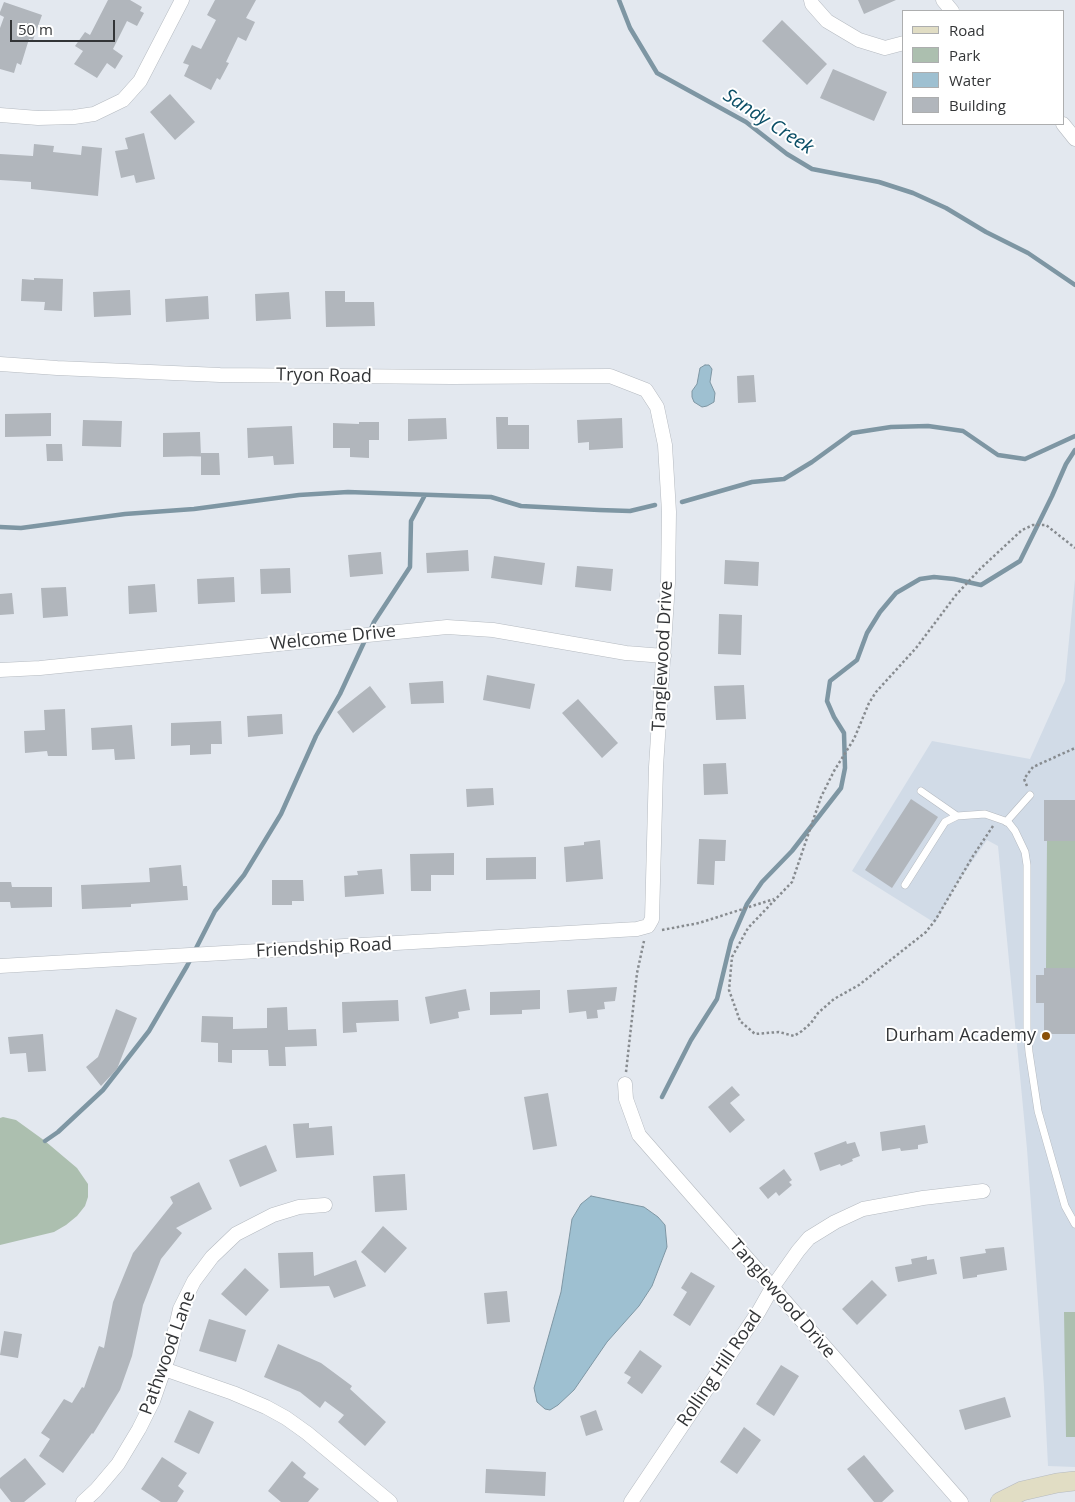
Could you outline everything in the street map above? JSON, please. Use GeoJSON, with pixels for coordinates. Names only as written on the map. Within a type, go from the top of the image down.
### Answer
{"type":"FeatureCollection","features":[{"type":"Feature","properties":{"kind":"street"},"geometry":{"type":"LineString","coordinates":[[0,115],[38,118],[74,117],[94,114],[122,100],[140,81],[182,0]]}},
{"type":"Feature","properties":{"kind":"street"},"geometry":{"type":"LineString","coordinates":[[811,0],[812,4],[827,20],[859,40],[885,48],[902,44]]}},
{"type":"Feature","properties":{"kind":"street"},"geometry":{"type":"LineString","coordinates":[[1064,125],[1075,139]]}},
{"type":"Feature","properties":{"kind":"street","name":"Tryon Road"},"geometry":{"type":"LineString","coordinates":[[0,364],[220,375],[610,376],[646,390]]}},
{"type":"Feature","properties":{"kind":"street","name":"Tanglewood Drive"},"geometry":{"type":"LineString","coordinates":[[646,390],[657,407],[662,425],[668,476],[669,512],[668,583],[656,767],[652,919],[648,926]]}},
{"type":"Feature","properties":{"kind":"street","name":"Welcome Drive"},"geometry":{"type":"LineString","coordinates":[[0,670],[40,668],[447,627],[493,630],[626,653],[664,656]]}},
{"type":"Feature","properties":{"kind":"street","name":"Friendship Road"},"geometry":{"type":"LineString","coordinates":[[0,966],[622,930],[648,926]]}},
{"type":"Feature","properties":{"kind":"street","name":"Tanglewood Drive"},"geometry":{"type":"LineString","coordinates":[[625,1084],[626,1099],[639,1135],[961,1502]]}},
{"type":"Feature","properties":{"kind":"street","name":"Rolling Hill Road"},"geometry":{"type":"LineString","coordinates":[[631,1502],[760,1311],[772,1288],[809,1238],[829,1225],[863,1209],[983,1191]]}},
{"type":"Feature","properties":{"kind":"street","name":"Pathwood Lane"},"geometry":{"type":"LineString","coordinates":[[83,1502],[118,1464],[139,1429],[153,1401],[164,1369],[180,1309],[194,1281],[212,1257],[236,1234],[273,1215],[299,1207],[324,1206]]}},
{"type":"Feature","properties":{"kind":"street"},"geometry":{"type":"LineString","coordinates":[[164,1369],[233,1393],[286,1418],[307,1433],[390,1502]]}},
{"type":"Feature","properties":{"kind":"street"},"geometry":{"type":"LineString","coordinates":[[1000,1502],[1022,1491],[1075,1481]]}},
{"type":"Feature","properties":{"kind":"lane"},"geometry":{"type":"LineString","coordinates":[[920,791],[957,816]]}},
{"type":"Feature","properties":{"kind":"lane"},"geometry":{"type":"LineString","coordinates":[[1006,821],[1030,795]]}},
{"type":"Feature","properties":{"kind":"lane"},"geometry":{"type":"LineString","coordinates":[[905,885],[945,822],[957,816],[985,814],[1006,821],[1015,831],[1025,852],[1027,865],[1028,1052],[1038,1111],[1065,1206],[1075,1224]]}},
{"type":"Feature","properties":{"kind":"path"},"geometry":{"type":"LineString","coordinates":[[1006,821],[991,827],[936,919],[926,932],[859,985],[834,999],[802,1031],[794,1036],[779,1032],[755,1034],[740,1020],[729,990],[732,957],[748,928],[792,882],[821,797],[834,771],[854,739],[869,703],[876,692],[916,648],[956,595],[980,569],[1022,530],[1033,525],[1046,525],[1075,548]]}},
{"type":"Feature","properties":{"kind":"path"},"geometry":{"type":"LineString","coordinates":[[1030,795],[1024,779],[1033,767],[1075,748]]}},
{"type":"Feature","properties":{"kind":"path"},"geometry":{"type":"LineString","coordinates":[[625,1084],[636,973],[648,926],[663,931],[690,925],[775,898]]}},
{"type":"Feature","properties":{"kind":"shaded area","name":"Durham Academy"},"geometry":{"type":"Polygon","coordinates":[[[1075,579],[1075,1467],[1048,1466],[1027,1149],[998,846],[987,840],[956,885],[935,923],[852,871],[932,741],[1030,759],[1065,681],[1075,579]]]}},
{"type":"Feature","properties":{"kind":"green space"},"geometry":{"type":"Polygon","coordinates":[[[1047,841],[1075,841],[1075,968],[1046,968],[1047,841]]]}},
{"type":"Feature","properties":{"kind":"green space"},"geometry":{"type":"Polygon","coordinates":[[[0,1118],[16,1120],[77,1168],[88,1184],[88,1197],[85,1206],[77,1216],[54,1232],[0,1245],[0,1118]]]}},
{"type":"Feature","properties":{"kind":"green space"},"geometry":{"type":"Polygon","coordinates":[[[1064,1312],[1075,1312],[1075,1437],[1066,1437],[1064,1312]]]}},
{"type":"Feature","properties":{"kind":"water"},"geometry":{"type":"Polygon","coordinates":[[[709,365],[712,369],[710,382],[715,393],[714,402],[702,407],[694,402],[692,391],[697,384],[700,368],[709,365]]]}},
{"type":"Feature","properties":{"kind":"water"},"geometry":{"type":"Polygon","coordinates":[[[591,1196],[644,1207],[658,1217],[665,1225],[667,1247],[652,1286],[639,1306],[607,1342],[574,1390],[558,1405],[550,1410],[545,1409],[537,1402],[534,1388],[561,1292],[572,1219],[581,1204],[591,1196]]]}},
{"type":"Feature","properties":{"kind":"building"},"geometry":{"type":"Polygon","coordinates":[[[108,0],[130,0],[142,7],[140,11],[144,13],[137,26],[127,21],[113,49],[123,56],[115,69],[107,63],[97,78],[74,64],[83,51],[75,46],[85,32],[90,35],[108,0]]]}},
{"type":"Feature","properties":{"kind":"building"},"geometry":{"type":"Polygon","coordinates":[[[215,0],[256,0],[246,18],[255,22],[246,41],[238,37],[226,62],[229,63],[220,80],[217,78],[211,90],[184,76],[189,65],[183,63],[192,45],[201,49],[216,20],[207,15],[215,0]]]}},
{"type":"Feature","properties":{"kind":"building"},"geometry":{"type":"Polygon","coordinates":[[[858,0],[896,0],[864,14],[858,0]]]}},
{"type":"Feature","properties":{"kind":"building"},"geometry":{"type":"Polygon","coordinates":[[[4,2],[42,15],[33,40],[29,39],[21,65],[17,63],[14,73],[0,69],[0,28],[4,17],[0,15],[0,12],[4,2]]]}},
{"type":"Feature","properties":{"kind":"building"},"geometry":{"type":"Polygon","coordinates":[[[782,20],[827,64],[807,85],[762,41],[782,20]]]}},
{"type":"Feature","properties":{"kind":"building"},"geometry":{"type":"Polygon","coordinates":[[[833,69],[887,92],[874,121],[820,98],[833,69]]]}},
{"type":"Feature","properties":{"kind":"building"},"geometry":{"type":"Polygon","coordinates":[[[170,94],[195,122],[175,140],[150,112],[170,94]]]}},
{"type":"Feature","properties":{"kind":"building"},"geometry":{"type":"Polygon","coordinates":[[[144,133],[155,179],[136,183],[134,175],[121,178],[115,151],[128,149],[125,138],[144,133]]]}},
{"type":"Feature","properties":{"kind":"building"},"geometry":{"type":"Polygon","coordinates":[[[34,144],[54,146],[53,152],[81,155],[82,146],[102,148],[98,196],[31,189],[31,182],[0,180],[0,154],[33,156],[34,144]]]}},
{"type":"Feature","properties":{"kind":"building"},"geometry":{"type":"Polygon","coordinates":[[[34,278],[63,279],[62,311],[44,310],[45,302],[21,301],[22,279],[34,280],[34,278]]]}},
{"type":"Feature","properties":{"kind":"building"},"geometry":{"type":"Polygon","coordinates":[[[130,290],[131,315],[94,317],[93,292],[130,290]]]}},
{"type":"Feature","properties":{"kind":"building"},"geometry":{"type":"Polygon","coordinates":[[[325,291],[345,291],[345,302],[374,302],[375,326],[326,327],[325,291]]]}},
{"type":"Feature","properties":{"kind":"building"},"geometry":{"type":"Polygon","coordinates":[[[289,292],[291,319],[256,321],[255,294],[289,292]]]}},
{"type":"Feature","properties":{"kind":"building"},"geometry":{"type":"Polygon","coordinates":[[[208,296],[209,319],[166,322],[165,299],[208,296]]]}},
{"type":"Feature","properties":{"kind":"building"},"geometry":{"type":"Polygon","coordinates":[[[754,375],[756,402],[738,403],[737,376],[754,375]]]}},
{"type":"Feature","properties":{"kind":"building"},"geometry":{"type":"Polygon","coordinates":[[[51,413],[51,436],[5,437],[5,414],[51,413]]]}},
{"type":"Feature","properties":{"kind":"building"},"geometry":{"type":"Polygon","coordinates":[[[496,417],[508,417],[508,425],[529,425],[529,449],[497,449],[496,417]]]}},
{"type":"Feature","properties":{"kind":"building"},"geometry":{"type":"Polygon","coordinates":[[[446,418],[447,439],[408,441],[408,419],[446,418]]]}},
{"type":"Feature","properties":{"kind":"building"},"geometry":{"type":"Polygon","coordinates":[[[622,418],[623,448],[589,450],[589,442],[578,443],[577,420],[622,418]]]}},
{"type":"Feature","properties":{"kind":"building"},"geometry":{"type":"Polygon","coordinates":[[[83,420],[122,421],[121,447],[82,446],[83,420]]]}},
{"type":"Feature","properties":{"kind":"building"},"geometry":{"type":"Polygon","coordinates":[[[359,422],[379,422],[379,440],[369,440],[369,458],[350,457],[350,448],[333,448],[333,423],[359,424],[359,422]]]}},
{"type":"Feature","properties":{"kind":"building"},"geometry":{"type":"Polygon","coordinates":[[[292,426],[294,464],[274,465],[273,456],[248,458],[247,428],[292,426]]]}},
{"type":"Feature","properties":{"kind":"building"},"geometry":{"type":"Polygon","coordinates":[[[200,432],[201,456],[163,457],[163,433],[200,432]]]}},
{"type":"Feature","properties":{"kind":"building"},"geometry":{"type":"Polygon","coordinates":[[[46,444],[62,444],[63,461],[47,461],[46,444]]]}},
{"type":"Feature","properties":{"kind":"building"},"geometry":{"type":"Polygon","coordinates":[[[201,453],[219,453],[220,475],[201,475],[201,453]]]}},
{"type":"Feature","properties":{"kind":"building"},"geometry":{"type":"Polygon","coordinates":[[[468,550],[469,571],[427,573],[426,553],[468,550]]]}},
{"type":"Feature","properties":{"kind":"building"},"geometry":{"type":"Polygon","coordinates":[[[381,552],[383,574],[350,577],[348,555],[381,552]]]}},
{"type":"Feature","properties":{"kind":"building"},"geometry":{"type":"Polygon","coordinates":[[[494,556],[545,563],[542,585],[491,578],[494,556]]]}},
{"type":"Feature","properties":{"kind":"building"},"geometry":{"type":"Polygon","coordinates":[[[725,560],[759,562],[758,586],[724,584],[725,560]]]}},
{"type":"Feature","properties":{"kind":"building"},"geometry":{"type":"Polygon","coordinates":[[[577,566],[613,569],[611,591],[575,587],[577,566]]]}},
{"type":"Feature","properties":{"kind":"building"},"geometry":{"type":"Polygon","coordinates":[[[290,568],[291,593],[261,594],[260,569],[290,568]]]}},
{"type":"Feature","properties":{"kind":"building"},"geometry":{"type":"Polygon","coordinates":[[[234,577],[235,602],[198,604],[197,579],[234,577]]]}},
{"type":"Feature","properties":{"kind":"building"},"geometry":{"type":"Polygon","coordinates":[[[155,584],[157,612],[129,614],[128,586],[155,584]]]}},
{"type":"Feature","properties":{"kind":"building"},"geometry":{"type":"Polygon","coordinates":[[[66,587],[68,616],[43,618],[41,588],[66,587]]]}},
{"type":"Feature","properties":{"kind":"building"},"geometry":{"type":"Polygon","coordinates":[[[12,593],[14,614],[0,615],[0,594],[12,593]]]}},
{"type":"Feature","properties":{"kind":"building"},"geometry":{"type":"Polygon","coordinates":[[[719,614],[742,615],[741,655],[718,654],[719,614]]]}},
{"type":"Feature","properties":{"kind":"building"},"geometry":{"type":"Polygon","coordinates":[[[487,675],[535,684],[530,709],[483,700],[487,675]]]}},
{"type":"Feature","properties":{"kind":"building"},"geometry":{"type":"Polygon","coordinates":[[[443,681],[444,703],[411,704],[409,683],[443,681]]]}},
{"type":"Feature","properties":{"kind":"building"},"geometry":{"type":"Polygon","coordinates":[[[744,685],[746,719],[716,720],[714,686],[744,685]]]}},
{"type":"Feature","properties":{"kind":"building"},"geometry":{"type":"Polygon","coordinates":[[[370,686],[386,707],[353,733],[337,712],[370,686]]]}},
{"type":"Feature","properties":{"kind":"building"},"geometry":{"type":"Polygon","coordinates":[[[578,699],[618,743],[602,758],[562,713],[578,699]]]}},
{"type":"Feature","properties":{"kind":"building"},"geometry":{"type":"Polygon","coordinates":[[[65,709],[67,756],[48,756],[47,751],[25,753],[24,731],[45,730],[44,710],[65,709]]]}},
{"type":"Feature","properties":{"kind":"building"},"geometry":{"type":"Polygon","coordinates":[[[282,714],[283,734],[248,737],[247,716],[282,714]]]}},
{"type":"Feature","properties":{"kind":"building"},"geometry":{"type":"Polygon","coordinates":[[[221,721],[222,744],[211,744],[211,754],[190,755],[190,745],[171,746],[171,723],[221,721]]]}},
{"type":"Feature","properties":{"kind":"building"},"geometry":{"type":"Polygon","coordinates":[[[132,725],[135,759],[115,760],[114,749],[92,750],[91,728],[132,725]]]}},
{"type":"Feature","properties":{"kind":"building"},"geometry":{"type":"Polygon","coordinates":[[[726,763],[728,794],[704,795],[703,764],[726,763]]]}},
{"type":"Feature","properties":{"kind":"building"},"geometry":{"type":"Polygon","coordinates":[[[493,788],[494,805],[467,807],[466,789],[493,788]]]}},
{"type":"Feature","properties":{"kind":"building"},"geometry":{"type":"Polygon","coordinates":[[[911,799],[938,817],[892,888],[865,870],[911,799]]]}},
{"type":"Feature","properties":{"kind":"building"},"geometry":{"type":"Polygon","coordinates":[[[1044,800],[1075,800],[1075,841],[1044,841],[1044,800]]]}},
{"type":"Feature","properties":{"kind":"building"},"geometry":{"type":"Polygon","coordinates":[[[699,839],[726,840],[725,861],[715,861],[714,885],[697,884],[699,839]]]}},
{"type":"Feature","properties":{"kind":"building"},"geometry":{"type":"Polygon","coordinates":[[[600,840],[603,879],[566,882],[564,847],[584,845],[584,842],[600,840]]]}},
{"type":"Feature","properties":{"kind":"building"},"geometry":{"type":"Polygon","coordinates":[[[454,853],[454,875],[431,875],[431,891],[411,891],[410,854],[454,853]]]}},
{"type":"Feature","properties":{"kind":"building"},"geometry":{"type":"Polygon","coordinates":[[[536,857],[536,879],[486,880],[486,858],[536,857]]]}},
{"type":"Feature","properties":{"kind":"building"},"geometry":{"type":"Polygon","coordinates":[[[181,865],[183,886],[187,886],[188,900],[131,904],[131,907],[82,909],[81,885],[150,882],[149,868],[181,865]]]}},
{"type":"Feature","properties":{"kind":"building"},"geometry":{"type":"Polygon","coordinates":[[[382,869],[384,894],[345,897],[344,876],[358,875],[357,871],[382,869]]]}},
{"type":"Feature","properties":{"kind":"building"},"geometry":{"type":"Polygon","coordinates":[[[272,880],[303,880],[304,901],[292,901],[292,905],[272,905],[272,880]]]}},
{"type":"Feature","properties":{"kind":"building"},"geometry":{"type":"Polygon","coordinates":[[[0,882],[11,882],[12,887],[52,887],[52,907],[11,908],[10,902],[0,902],[0,882]]]}},
{"type":"Feature","properties":{"kind":"building"},"geometry":{"type":"Polygon","coordinates":[[[1044,968],[1075,968],[1075,1034],[1044,1034],[1044,1003],[1036,1003],[1036,975],[1044,975],[1044,968]]]}},
{"type":"Feature","properties":{"kind":"building"},"geometry":{"type":"Polygon","coordinates":[[[617,987],[615,1001],[604,1002],[605,1009],[597,1010],[598,1018],[587,1019],[586,1011],[569,1013],[567,990],[617,987]]]}},
{"type":"Feature","properties":{"kind":"building"},"geometry":{"type":"Polygon","coordinates":[[[466,989],[470,1010],[458,1012],[459,1018],[430,1024],[425,997],[466,989]]]}},
{"type":"Feature","properties":{"kind":"building"},"geometry":{"type":"Polygon","coordinates":[[[540,990],[540,1009],[522,1010],[522,1014],[490,1015],[490,992],[540,990]]]}},
{"type":"Feature","properties":{"kind":"building"},"geometry":{"type":"Polygon","coordinates":[[[398,1000],[399,1021],[356,1023],[357,1032],[343,1033],[342,1002],[398,1000]]]}},
{"type":"Feature","properties":{"kind":"building"},"geometry":{"type":"Polygon","coordinates":[[[287,1007],[288,1030],[316,1029],[317,1046],[285,1047],[286,1066],[269,1066],[268,1050],[232,1050],[232,1063],[218,1062],[218,1043],[201,1042],[202,1016],[233,1017],[233,1029],[267,1028],[267,1008],[287,1007]]]}},
{"type":"Feature","properties":{"kind":"building"},"geometry":{"type":"Polygon","coordinates":[[[116,1009],[137,1018],[117,1069],[101,1086],[86,1067],[98,1057],[116,1009]]]}},
{"type":"Feature","properties":{"kind":"building"},"geometry":{"type":"Polygon","coordinates":[[[43,1034],[46,1071],[28,1072],[26,1053],[10,1054],[8,1037],[43,1034]]]}},
{"type":"Feature","properties":{"kind":"building"},"geometry":{"type":"Polygon","coordinates":[[[732,1086],[740,1095],[730,1103],[745,1120],[730,1133],[708,1107],[732,1086]]]}},
{"type":"Feature","properties":{"kind":"building"},"geometry":{"type":"Polygon","coordinates":[[[548,1093],[557,1146],[533,1150],[524,1097],[548,1093]]]}},
{"type":"Feature","properties":{"kind":"building"},"geometry":{"type":"Polygon","coordinates":[[[309,1123],[309,1128],[332,1126],[334,1155],[296,1158],[293,1124],[309,1123]]]}},
{"type":"Feature","properties":{"kind":"building"},"geometry":{"type":"Polygon","coordinates":[[[925,1125],[928,1143],[918,1145],[918,1149],[901,1151],[900,1148],[882,1151],[880,1132],[925,1125]]]}},
{"type":"Feature","properties":{"kind":"building"},"geometry":{"type":"Polygon","coordinates":[[[846,1141],[847,1144],[855,1142],[860,1156],[841,1166],[840,1164],[820,1171],[814,1153],[846,1141]]]}},
{"type":"Feature","properties":{"kind":"building"},"geometry":{"type":"Polygon","coordinates":[[[266,1145],[277,1171],[240,1187],[229,1160],[266,1145]]]}},
{"type":"Feature","properties":{"kind":"building"},"geometry":{"type":"Polygon","coordinates":[[[784,1169],[792,1180],[789,1182],[792,1185],[779,1196],[776,1192],[768,1199],[759,1188],[784,1169]]]}},
{"type":"Feature","properties":{"kind":"building"},"geometry":{"type":"Polygon","coordinates":[[[405,1174],[407,1210],[375,1212],[373,1176],[405,1174]]]}},
{"type":"Feature","properties":{"kind":"building"},"geometry":{"type":"Polygon","coordinates":[[[199,1182],[212,1209],[176,1228],[182,1233],[161,1259],[143,1305],[132,1356],[120,1390],[93,1434],[63,1473],[39,1456],[50,1439],[41,1433],[64,1399],[72,1403],[82,1387],[84,1388],[99,1346],[104,1348],[113,1302],[133,1253],[173,1203],[170,1197],[199,1182]]]}},
{"type":"Feature","properties":{"kind":"building"},"geometry":{"type":"Polygon","coordinates":[[[383,1226],[407,1248],[385,1273],[361,1252],[383,1226]]]}},
{"type":"Feature","properties":{"kind":"building"},"geometry":{"type":"Polygon","coordinates":[[[1004,1247],[1007,1270],[963,1279],[960,1257],[986,1253],[985,1249],[1004,1247]]]}},
{"type":"Feature","properties":{"kind":"building"},"geometry":{"type":"Polygon","coordinates":[[[313,1252],[314,1276],[356,1260],[366,1286],[334,1298],[329,1286],[280,1288],[278,1253],[313,1252]]]}},
{"type":"Feature","properties":{"kind":"building"},"geometry":{"type":"Polygon","coordinates":[[[927,1256],[927,1260],[934,1259],[937,1274],[898,1282],[895,1267],[912,1264],[911,1259],[927,1256]]]}},
{"type":"Feature","properties":{"kind":"building"},"geometry":{"type":"Polygon","coordinates":[[[245,1268],[269,1290],[246,1316],[221,1294],[245,1268]]]}},
{"type":"Feature","properties":{"kind":"building"},"geometry":{"type":"Polygon","coordinates":[[[691,1272],[715,1286],[690,1326],[673,1315],[687,1292],[681,1288],[691,1272]]]}},
{"type":"Feature","properties":{"kind":"building"},"geometry":{"type":"Polygon","coordinates":[[[872,1280],[887,1295],[857,1325],[842,1309],[872,1280]]]}},
{"type":"Feature","properties":{"kind":"building"},"geometry":{"type":"Polygon","coordinates":[[[507,1291],[510,1322],[487,1324],[484,1293],[507,1291]]]}},
{"type":"Feature","properties":{"kind":"building"},"geometry":{"type":"Polygon","coordinates":[[[209,1319],[246,1330],[236,1362],[199,1351],[209,1319]]]}},
{"type":"Feature","properties":{"kind":"building"},"geometry":{"type":"Polygon","coordinates":[[[4,1331],[22,1334],[18,1358],[0,1355],[4,1331]]]}},
{"type":"Feature","properties":{"kind":"building"},"geometry":{"type":"Polygon","coordinates":[[[278,1344],[321,1363],[352,1386],[350,1389],[386,1422],[365,1446],[338,1422],[344,1415],[325,1401],[320,1408],[300,1392],[264,1377],[278,1344]]]}},
{"type":"Feature","properties":{"kind":"building"},"geometry":{"type":"Polygon","coordinates":[[[640,1350],[662,1366],[642,1394],[627,1383],[631,1377],[624,1373],[640,1350]]]}},
{"type":"Feature","properties":{"kind":"building"},"geometry":{"type":"Polygon","coordinates":[[[781,1365],[799,1376],[774,1416],[756,1404],[781,1365]]]}},
{"type":"Feature","properties":{"kind":"building"},"geometry":{"type":"Polygon","coordinates":[[[1005,1397],[1011,1417],[965,1430],[959,1410],[1005,1397]]]}},
{"type":"Feature","properties":{"kind":"building"},"geometry":{"type":"Polygon","coordinates":[[[189,1410],[214,1422],[199,1454],[174,1442],[189,1410]]]}},
{"type":"Feature","properties":{"kind":"building"},"geometry":{"type":"Polygon","coordinates":[[[596,1410],[603,1430],[586,1436],[580,1416],[596,1410]]]}},
{"type":"Feature","properties":{"kind":"building"},"geometry":{"type":"Polygon","coordinates":[[[744,1427],[761,1440],[737,1474],[720,1462],[744,1427]]]}},
{"type":"Feature","properties":{"kind":"building"},"geometry":{"type":"Polygon","coordinates":[[[864,1455],[894,1491],[882,1502],[874,1502],[847,1469],[864,1455]]]}},
{"type":"Feature","properties":{"kind":"building"},"geometry":{"type":"Polygon","coordinates":[[[162,1457],[187,1473],[178,1486],[184,1491],[177,1502],[161,1502],[141,1489],[162,1457]]]}},
{"type":"Feature","properties":{"kind":"building"},"geometry":{"type":"Polygon","coordinates":[[[25,1458],[46,1484],[24,1502],[11,1502],[0,1488],[0,1478],[25,1458]]]}},
{"type":"Feature","properties":{"kind":"building"},"geometry":{"type":"Polygon","coordinates":[[[292,1461],[306,1473],[303,1477],[319,1489],[308,1502],[281,1502],[268,1491],[292,1461]]]}},
{"type":"Feature","properties":{"kind":"building"},"geometry":{"type":"Polygon","coordinates":[[[486,1469],[546,1472],[545,1496],[485,1493],[486,1469]]]}},
{"type":"Feature","properties":{"kind":"waterway","name":"Sandy Creek"},"geometry":{"type":"LineString","coordinates":[[619,0],[630,28],[657,73],[746,122],[787,154],[812,169],[879,182],[913,193],[946,208],[986,232],[1028,253],[1075,285]]}},
{"type":"Feature","properties":{"kind":"waterway"},"geometry":{"type":"LineString","coordinates":[[682,502],[752,482],[784,479],[812,462],[852,433],[891,427],[928,426],[963,431],[998,455],[1025,459],[1075,436]]}},
{"type":"Feature","properties":{"kind":"waterway"},"geometry":{"type":"LineString","coordinates":[[662,1097],[691,1040],[717,999],[731,941],[747,904],[762,882],[792,851],[841,788],[845,768],[844,733],[827,701],[830,681],[857,660],[867,633],[880,612],[896,593],[920,579],[934,577],[981,585],[1020,561],[1066,464],[1075,450]]}},
{"type":"Feature","properties":{"kind":"waterway"},"geometry":{"type":"LineString","coordinates":[[0,527],[21,528],[125,514],[194,509],[299,495],[348,492],[491,497],[521,506],[599,510],[630,511],[655,505]]}},
{"type":"Feature","properties":{"kind":"waterway"},"geometry":{"type":"LineString","coordinates":[[370,631],[410,567],[411,521],[425,495]]}},
{"type":"Feature","properties":{"kind":"waterway"},"geometry":{"type":"LineString","coordinates":[[45,1141],[58,1132],[103,1090],[149,1031],[187,966],[215,911],[244,875],[281,814],[316,736],[340,694],[366,638]]}},
{"type":"Feature","properties":{"kind":"place","name":"Durham Academy"},"geometry":{"type":"Point","coordinates":[1046,1036]}}]}
